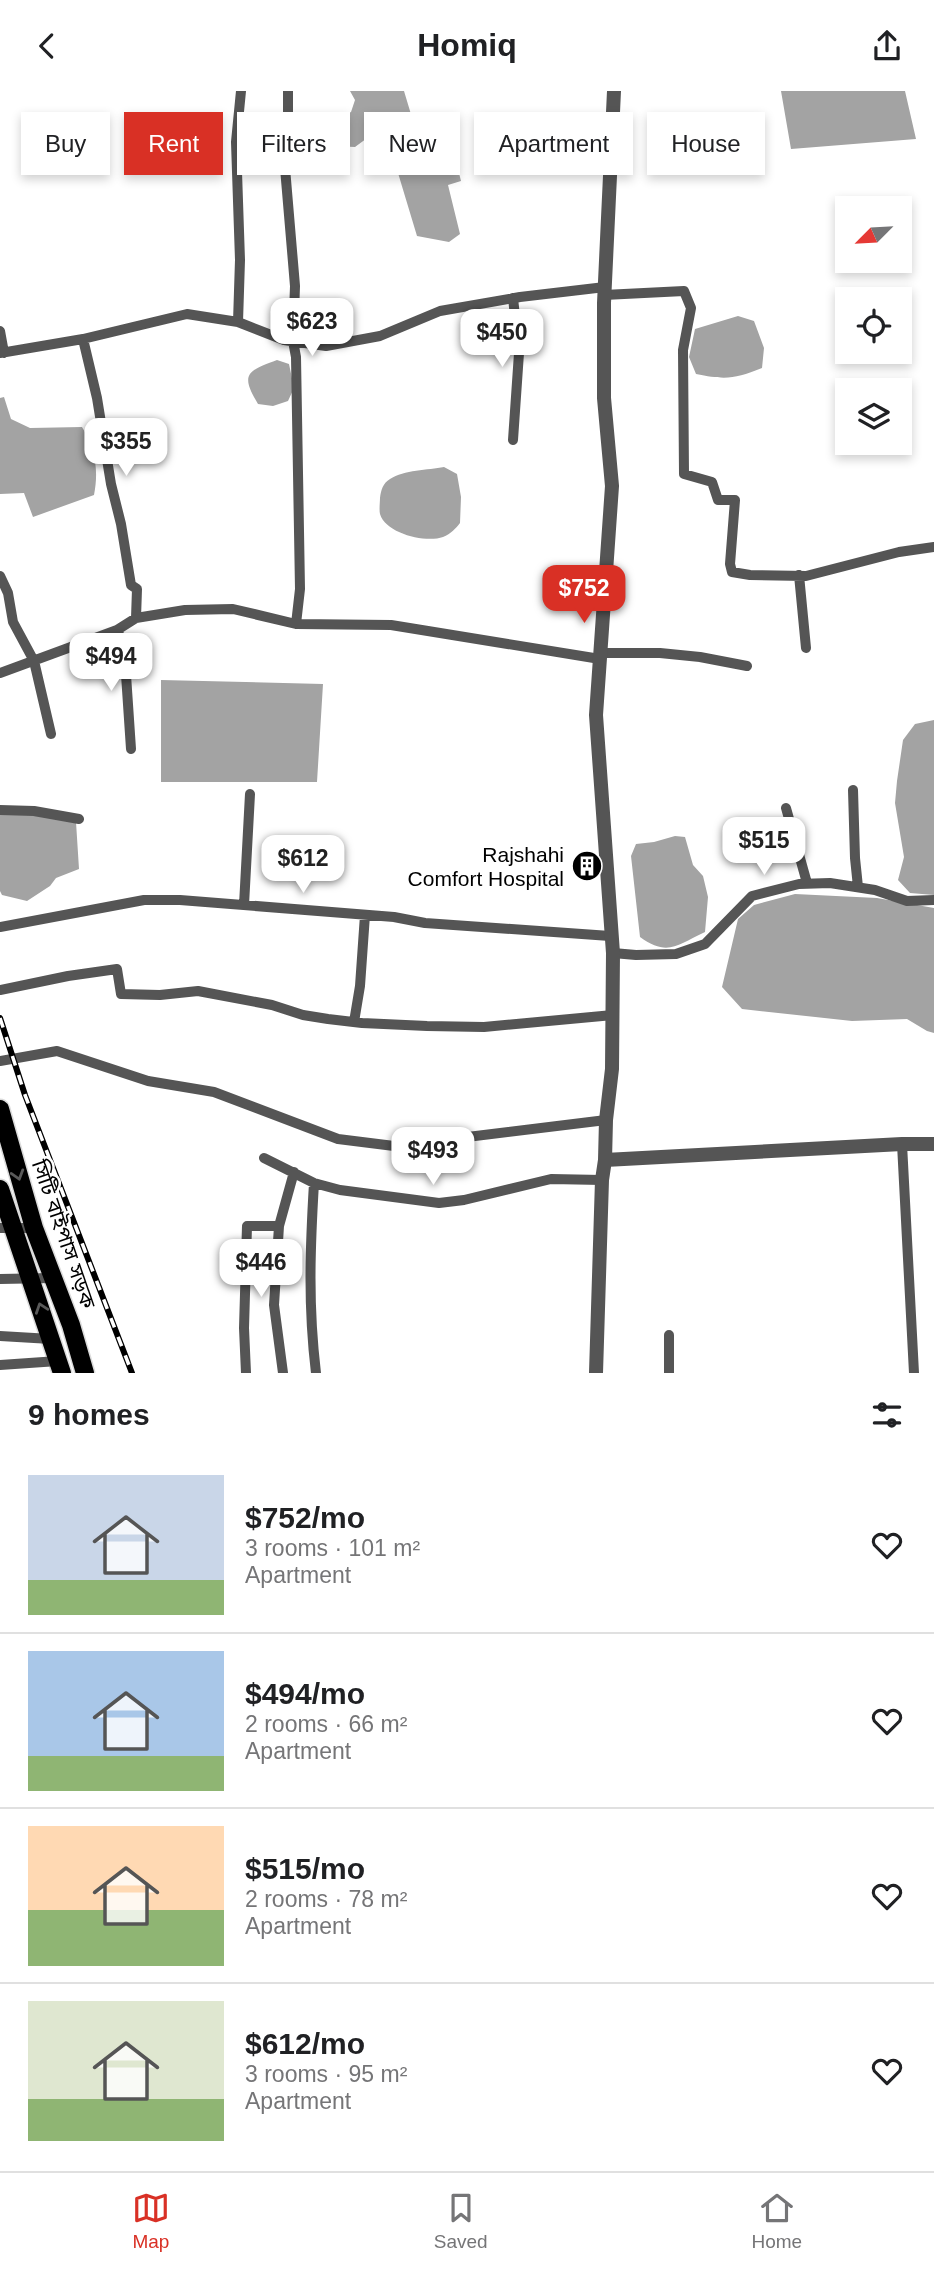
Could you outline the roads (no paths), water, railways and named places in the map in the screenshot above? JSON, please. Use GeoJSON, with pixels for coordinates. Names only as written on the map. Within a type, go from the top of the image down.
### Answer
{"type":"FeatureCollection","features":[{"type":"Feature","properties":{"kind":"main road","name":"সিটি বাইপাস সড়ক"},"geometry":{"type":"LineString","coordinates":[[0,1109],[34,1228],[71,1325],[85,1373]]}},
{"type":"Feature","properties":{"kind":"main road"},"geometry":{"type":"LineString","coordinates":[[0,1189],[6,1228],[31,1279],[60,1367]]}},
{"type":"Feature","properties":{"kind":"street"},"geometry":{"type":"LineString","coordinates":[[238,322],[240,260],[236,142],[241,91]]}},
{"type":"Feature","properties":{"kind":"street"},"geometry":{"type":"LineString","coordinates":[[288,91],[284,156],[295,286],[293,341],[296,357],[300,589],[296,624]]}},
{"type":"Feature","properties":{"kind":"street"},"geometry":{"type":"LineString","coordinates":[[596,1373],[602,1180],[612,1069],[613,1014],[613,953],[596,715],[612,486],[604,398],[604,291],[614,91]]}},
{"type":"Feature","properties":{"kind":"street"},"geometry":{"type":"LineString","coordinates":[[0,331],[2,353],[83,339],[187,314],[238,322],[284,340],[326,346],[380,336],[440,311],[513,298],[604,291],[684,291],[691,308],[683,350],[684,474],[712,482],[718,501],[735,500],[730,564],[732,572],[750,575],[800,575],[899,552],[934,547]]}},
{"type":"Feature","properties":{"kind":"street"},"geometry":{"type":"LineString","coordinates":[[513,298],[519,353],[513,440]]}},
{"type":"Feature","properties":{"kind":"street"},"geometry":{"type":"LineString","coordinates":[[83,339],[97,398],[131,585],[137,589],[136,618]]}},
{"type":"Feature","properties":{"kind":"street"},"geometry":{"type":"LineString","coordinates":[[800,575],[806,648]]}},
{"type":"Feature","properties":{"kind":"street"},"geometry":{"type":"LineString","coordinates":[[0,576],[8,593],[13,622],[34,661],[51,734]]}},
{"type":"Feature","properties":{"kind":"street"},"geometry":{"type":"LineString","coordinates":[[0,673],[117,630],[136,618],[184,610],[233,609],[296,624],[391,625],[601,656],[660,653],[747,666]]}},
{"type":"Feature","properties":{"kind":"street"},"geometry":{"type":"LineString","coordinates":[[117,630],[124,645],[131,749]]}},
{"type":"Feature","properties":{"kind":"street"},"geometry":{"type":"LineString","coordinates":[[852,790],[858,887]]}},
{"type":"Feature","properties":{"kind":"street"},"geometry":{"type":"LineString","coordinates":[[244,905],[250,794]]}},
{"type":"Feature","properties":{"kind":"street"},"geometry":{"type":"LineString","coordinates":[[786,808],[807,883]]}},
{"type":"Feature","properties":{"kind":"street"},"geometry":{"type":"LineString","coordinates":[[0,810],[34,811],[79,819]]}},
{"type":"Feature","properties":{"kind":"street"},"geometry":{"type":"LineString","coordinates":[[613,953],[676,954],[705,944],[752,896],[807,883],[830,883],[875,890],[907,901],[934,900]]}},
{"type":"Feature","properties":{"kind":"street"},"geometry":{"type":"LineString","coordinates":[[0,927],[144,900],[244,905],[394,917],[425,923],[610,936]]}},
{"type":"Feature","properties":{"kind":"street"},"geometry":{"type":"LineString","coordinates":[[354,1022],[360,986],[365,915]]}},
{"type":"Feature","properties":{"kind":"street"},"geometry":{"type":"LineString","coordinates":[[0,991],[68,976],[117,969],[121,994],[160,995],[198,991],[272,1005],[303,1015],[354,1022],[484,1027],[613,1014]]}},
{"type":"Feature","properties":{"kind":"street"},"geometry":{"type":"LineString","coordinates":[[0,1061],[57,1051],[148,1081],[215,1092],[338,1139],[394,1146],[606,1120]]}},
{"type":"Feature","properties":{"kind":"street"},"geometry":{"type":"LineString","coordinates":[[902,1144],[914,1373]]}},
{"type":"Feature","properties":{"kind":"street"},"geometry":{"type":"LineString","coordinates":[[605,1160],[934,1144]]}},
{"type":"Feature","properties":{"kind":"street"},"geometry":{"type":"LineString","coordinates":[[264,1158],[314,1183],[340,1190],[439,1203],[464,1200],[551,1179],[602,1180]]}},
{"type":"Feature","properties":{"kind":"street"},"geometry":{"type":"LineString","coordinates":[[283,1373],[274,1305],[279,1226],[294,1172]]}},
{"type":"Feature","properties":{"kind":"street"},"geometry":{"type":"LineString","coordinates":[[314,1183],[309,1291],[316,1373]]}},
{"type":"Feature","properties":{"kind":"street"},"geometry":{"type":"LineString","coordinates":[[246,1373],[244,1328],[247,1226],[279,1226]]}},
{"type":"Feature","properties":{"kind":"street"},"geometry":{"type":"LineString","coordinates":[[6,1228],[34,1228]]}},
{"type":"Feature","properties":{"kind":"street"},"geometry":{"type":"LineString","coordinates":[[0,1279],[52,1278]]}},
{"type":"Feature","properties":{"kind":"street"},"geometry":{"type":"LineString","coordinates":[[669,1335],[669,1373]]}},
{"type":"Feature","properties":{"kind":"street"},"geometry":{"type":"LineString","coordinates":[[0,1336],[51,1339]]}},
{"type":"Feature","properties":{"kind":"street"},"geometry":{"type":"LineString","coordinates":[[0,1365],[60,1367]]}},
{"type":"Feature","properties":{"kind":"railway"},"geometry":{"type":"LineString","coordinates":[[0,1018],[25,1095],[132,1373]]}},
{"type":"Feature","properties":{"kind":"place","name":"Rajshahi Comfort Hospital"},"geometry":{"type":"Point","coordinates":[587,866]}}]}
